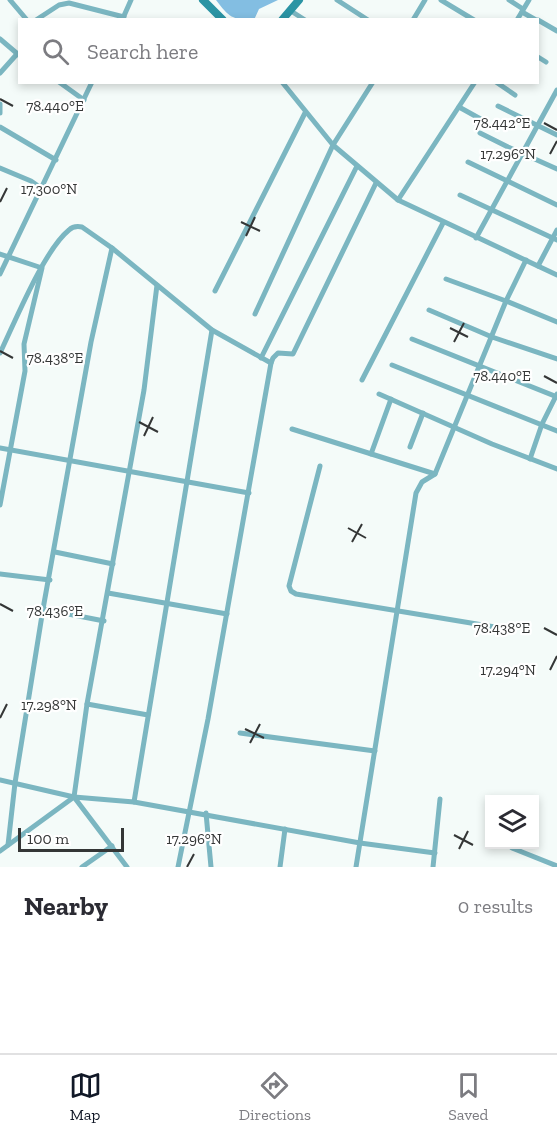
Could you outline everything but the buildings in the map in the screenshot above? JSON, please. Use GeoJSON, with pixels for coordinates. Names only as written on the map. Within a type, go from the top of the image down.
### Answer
{"type":"FeatureCollection","features":[{"type":"Feature","properties":{"kind":"street"},"geometry":{"type":"LineString","coordinates":[[10,0],[25,18]]}},
{"type":"Feature","properties":{"kind":"street"},"geometry":{"type":"LineString","coordinates":[[39,18],[59,5],[69,3],[123,18],[131,0]]}},
{"type":"Feature","properties":{"kind":"street"},"geometry":{"type":"LineString","coordinates":[[203,0],[221,18]]}},
{"type":"Feature","properties":{"kind":"street"},"geometry":{"type":"LineString","coordinates":[[284,18],[299,0]]}},
{"type":"Feature","properties":{"kind":"street"},"geometry":{"type":"LineString","coordinates":[[337,0],[365,18]]}},
{"type":"Feature","properties":{"kind":"street"},"geometry":{"type":"LineString","coordinates":[[414,18],[425,0]]}},
{"type":"Feature","properties":{"kind":"street"},"geometry":{"type":"LineString","coordinates":[[441,0],[471,18]]}},
{"type":"Feature","properties":{"kind":"street"},"geometry":{"type":"LineString","coordinates":[[508,0],[534,18]]}},
{"type":"Feature","properties":{"kind":"street"},"geometry":{"type":"LineString","coordinates":[[518,18],[529,0]]}},
{"type":"Feature","properties":{"kind":"street"},"geometry":{"type":"LineString","coordinates":[[291,11],[302,18]]}},
{"type":"Feature","properties":{"kind":"street"},"geometry":{"type":"LineString","coordinates":[[539,21],[557,31]]}},
{"type":"Feature","properties":{"kind":"street"},"geometry":{"type":"LineString","coordinates":[[0,39],[18,55],[0,73]]}},
{"type":"Feature","properties":{"kind":"street"},"geometry":{"type":"LineString","coordinates":[[539,58],[546,62]]}},
{"type":"Feature","properties":{"kind":"street"},"geometry":{"type":"LineString","coordinates":[[62,84],[84,100]]}},
{"type":"Feature","properties":{"kind":"street"},"geometry":{"type":"LineString","coordinates":[[0,274],[91,84]]}},
{"type":"Feature","properties":{"kind":"street"},"geometry":{"type":"LineString","coordinates":[[284,84],[333,145],[398,200],[557,275]]}},
{"type":"Feature","properties":{"kind":"street"},"geometry":{"type":"LineString","coordinates":[[255,314],[333,145],[372,84]]}},
{"type":"Feature","properties":{"kind":"street"},"geometry":{"type":"LineString","coordinates":[[398,200],[474,84]]}},
{"type":"Feature","properties":{"kind":"street"},"geometry":{"type":"LineString","coordinates":[[499,84],[515,95]]}},
{"type":"Feature","properties":{"kind":"street"},"geometry":{"type":"LineString","coordinates":[[476,238],[555,99],[557,90]]}},
{"type":"Feature","properties":{"kind":"street"},"geometry":{"type":"LineString","coordinates":[[0,104],[0,113]]}},
{"type":"Feature","properties":{"kind":"street"},"geometry":{"type":"LineString","coordinates":[[498,106],[557,135]]}},
{"type":"Feature","properties":{"kind":"street"},"geometry":{"type":"LineString","coordinates":[[459,107],[486,122]]}},
{"type":"Feature","properties":{"kind":"street"},"geometry":{"type":"LineString","coordinates":[[215,291],[305,112]]}},
{"type":"Feature","properties":{"kind":"street"},"geometry":{"type":"LineString","coordinates":[[0,127],[56,160]]}},
{"type":"Feature","properties":{"kind":"street"},"geometry":{"type":"LineString","coordinates":[[480,133],[557,169]]}},
{"type":"Feature","properties":{"kind":"street"},"geometry":{"type":"LineString","coordinates":[[468,162],[557,205]]}},
{"type":"Feature","properties":{"kind":"street"},"geometry":{"type":"LineString","coordinates":[[261,358],[357,166]]}},
{"type":"Feature","properties":{"kind":"street"},"geometry":{"type":"LineString","coordinates":[[0,168],[31,181],[41,188]]}},
{"type":"Feature","properties":{"kind":"street"},"geometry":{"type":"LineString","coordinates":[[178,867],[206,728],[271,363],[278,353],[289,355],[296,350],[376,183]]}},
{"type":"Feature","properties":{"kind":"street"},"geometry":{"type":"LineString","coordinates":[[460,195],[555,239]]}},
{"type":"Feature","properties":{"kind":"street"},"geometry":{"type":"LineString","coordinates":[[362,380],[443,223]]}},
{"type":"Feature","properties":{"kind":"street"},"geometry":{"type":"LineString","coordinates":[[0,353],[42,267],[65,234],[77,226],[82,227],[112,248],[212,330],[271,363]]}},
{"type":"Feature","properties":{"kind":"street"},"geometry":{"type":"LineString","coordinates":[[538,266],[555,239],[557,230]]}},
{"type":"Feature","properties":{"kind":"street"},"geometry":{"type":"LineString","coordinates":[[8,846],[15,783],[43,609],[91,342],[112,248]]}},
{"type":"Feature","properties":{"kind":"street"},"geometry":{"type":"LineString","coordinates":[[0,254],[42,267]]}},
{"type":"Feature","properties":{"kind":"street"},"geometry":{"type":"LineString","coordinates":[[356,867],[416,493],[422,482],[435,474],[506,301],[526,260]]}},
{"type":"Feature","properties":{"kind":"street"},"geometry":{"type":"LineString","coordinates":[[0,505],[25,370],[24,345],[42,267]]}},
{"type":"Feature","properties":{"kind":"street"},"geometry":{"type":"LineString","coordinates":[[446,279],[557,322]]}},
{"type":"Feature","properties":{"kind":"street"},"geometry":{"type":"LineString","coordinates":[[0,851],[74,797],[87,704],[104,621],[144,390],[157,285]]}},
{"type":"Feature","properties":{"kind":"street"},"geometry":{"type":"LineString","coordinates":[[429,310],[492,337],[557,359]]}},
{"type":"Feature","properties":{"kind":"street"},"geometry":{"type":"LineString","coordinates":[[134,802],[212,330]]}},
{"type":"Feature","properties":{"kind":"street"},"geometry":{"type":"LineString","coordinates":[[412,339],[479,368],[556,395],[542,424],[530,459]]}},
{"type":"Feature","properties":{"kind":"street"},"geometry":{"type":"LineString","coordinates":[[392,366],[557,431]]}},
{"type":"Feature","properties":{"kind":"street"},"geometry":{"type":"LineString","coordinates":[[379,394],[557,469]]}},
{"type":"Feature","properties":{"kind":"street"},"geometry":{"type":"LineString","coordinates":[[371,454],[391,399]]}},
{"type":"Feature","properties":{"kind":"street"},"geometry":{"type":"LineString","coordinates":[[410,447],[423,413]]}},
{"type":"Feature","properties":{"kind":"street"},"geometry":{"type":"LineString","coordinates":[[292,429],[435,474]]}},
{"type":"Feature","properties":{"kind":"street"},"geometry":{"type":"LineString","coordinates":[[0,448],[249,493]]}},
{"type":"Feature","properties":{"kind":"street"},"geometry":{"type":"LineString","coordinates":[[320,466],[289,586],[291,591],[296,594],[507,629]]}},
{"type":"Feature","properties":{"kind":"street"},"geometry":{"type":"LineString","coordinates":[[55,552],[113,564]]}},
{"type":"Feature","properties":{"kind":"street"},"geometry":{"type":"LineString","coordinates":[[0,574],[50,580]]}},
{"type":"Feature","properties":{"kind":"street"},"geometry":{"type":"LineString","coordinates":[[108,593],[227,614]]}},
{"type":"Feature","properties":{"kind":"street"},"geometry":{"type":"LineString","coordinates":[[43,609],[104,621]]}},
{"type":"Feature","properties":{"kind":"street"},"geometry":{"type":"LineString","coordinates":[[87,704],[148,715]]}},
{"type":"Feature","properties":{"kind":"street"},"geometry":{"type":"LineString","coordinates":[[240,733],[375,751]]}},
{"type":"Feature","properties":{"kind":"street"},"geometry":{"type":"LineString","coordinates":[[0,780],[74,797],[134,802],[206,813],[360,843],[435,853]]}},
{"type":"Feature","properties":{"kind":"street"},"geometry":{"type":"LineString","coordinates":[[74,797],[127,867]]}},
{"type":"Feature","properties":{"kind":"street"},"geometry":{"type":"LineString","coordinates":[[433,867],[440,799]]}},
{"type":"Feature","properties":{"kind":"street"},"geometry":{"type":"LineString","coordinates":[[206,813],[211,867]]}},
{"type":"Feature","properties":{"kind":"street"},"geometry":{"type":"LineString","coordinates":[[280,867],[285,829]]}},
{"type":"Feature","properties":{"kind":"street"},"geometry":{"type":"LineString","coordinates":[[82,867],[112,846]]}},
{"type":"Feature","properties":{"kind":"street"},"geometry":{"type":"LineString","coordinates":[[514,849],[557,866]]}},
{"type":"Feature","properties":{"kind":"water"},"geometry":{"type":"Polygon","coordinates":[[[216,0],[278,0],[259,9],[255,18],[238,18],[224,10],[216,0]]]}}]}
